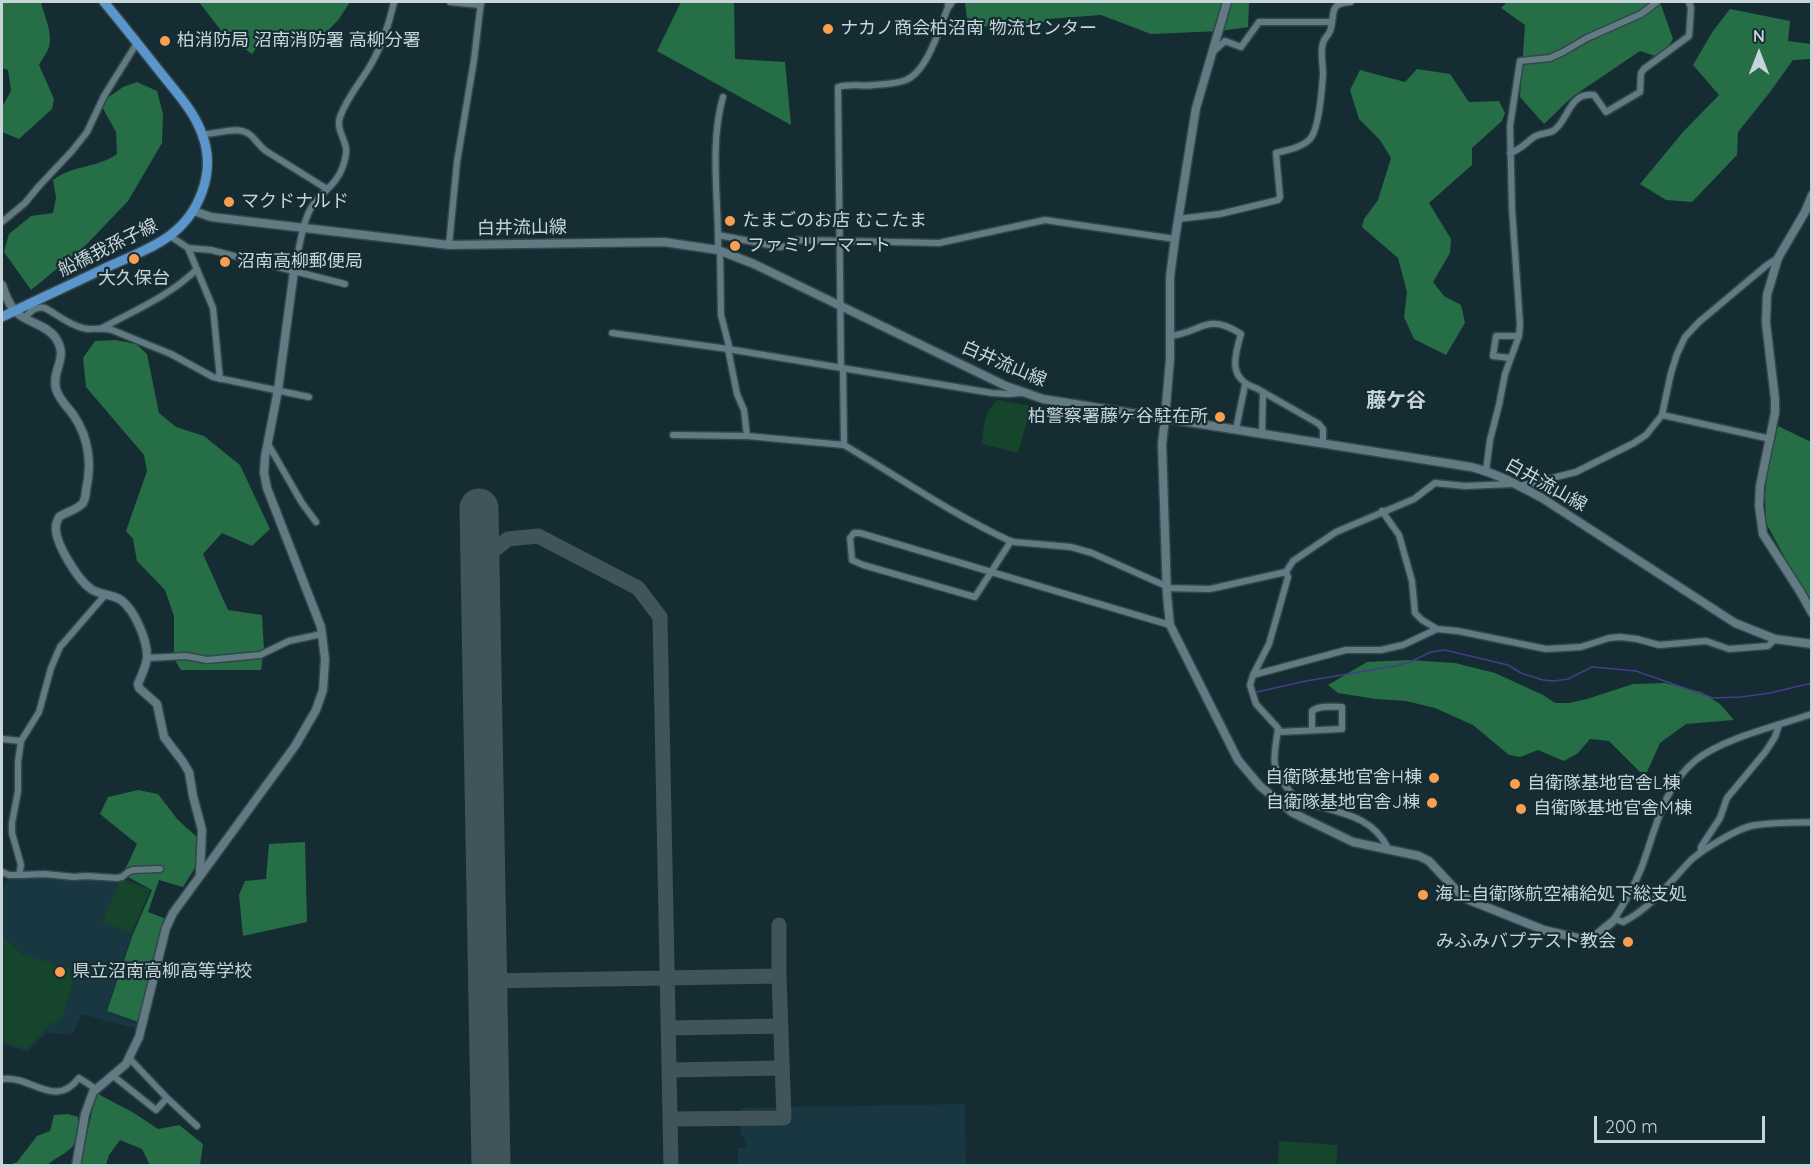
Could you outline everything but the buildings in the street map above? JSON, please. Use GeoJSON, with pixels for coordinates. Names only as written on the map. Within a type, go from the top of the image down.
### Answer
{"type":"FeatureCollection","features":[{"type":"Feature","properties":{"kind":"main road","name":"船橋我孫子線"},"geometry":{"type":"LineString","coordinates":[[2,317],[147,250],[170,236],[194,212],[205,183],[206,149],[202,134],[188,109],[104,2]]}},
{"type":"Feature","properties":{"kind":"street"},"geometry":{"type":"LineString","coordinates":[[76,1166],[85,1114],[94,1090],[126,1064],[139,1037],[166,928],[178,904],[295,746],[316,710],[323,690],[325,673],[322,634],[267,488],[264,473],[294,271],[304,228],[314,204],[336,182],[346,147],[339,128],[339,118],[352,92],[378,52],[394,2]]}},
{"type":"Feature","properties":{"kind":"street"},"geometry":{"type":"LineString","coordinates":[[449,245],[457,162],[481,3],[450,2]]}},
{"type":"Feature","properties":{"kind":"street"},"geometry":{"type":"LineString","coordinates":[[1227,2],[1196,108],[1175,239],[1170,277],[1170,336],[1166,418],[1162,444],[1170,625],[1238,760],[1280,805],[1306,821],[1353,843],[1388,848],[1419,856],[1429,861],[1468,900],[1544,930],[1586,940],[1604,930],[1614,920],[1630,894],[1668,795],[1683,772],[1696,760],[1724,744],[1812,714]]}},
{"type":"Feature","properties":{"kind":"street"},"geometry":{"type":"LineString","coordinates":[[1178,219],[1220,214],[1278,200],[1280,197],[1276,153],[1298,147],[1310,139],[1314,133],[1322,90],[1323,41],[1330,31],[1333,11],[1337,5],[1342,2],[1351,2]]}},
{"type":"Feature","properties":{"kind":"street"},"geometry":{"type":"LineString","coordinates":[[1486,471],[1490,440],[1510,358],[1519,336],[1520,324],[1510,153],[1511,114],[1520,61],[1550,58],[1587,38],[1641,14],[1657,2]]}},
{"type":"Feature","properties":{"kind":"street"},"geometry":{"type":"LineString","coordinates":[[1510,153],[1519,150],[1537,135],[1553,131],[1575,100],[1590,94],[1594,95],[1606,112],[1640,92],[1641,73],[1644,69],[1689,36],[1691,8],[1689,2]]}},
{"type":"Feature","properties":{"kind":"street"},"geometry":{"type":"LineString","coordinates":[[844,445],[838,87],[846,84],[868,86],[899,82],[917,73],[924,63],[950,3]]}},
{"type":"Feature","properties":{"kind":"street"},"geometry":{"type":"LineString","coordinates":[[1211,53],[1225,41],[1241,47],[1259,22],[1331,22]]}},
{"type":"Feature","properties":{"kind":"street"},"geometry":{"type":"LineString","coordinates":[[2,222],[25,202],[87,132],[104,96],[137,43]]}},
{"type":"Feature","properties":{"kind":"street"},"geometry":{"type":"LineString","coordinates":[[723,97],[718,114],[716,136],[722,315],[737,394],[744,411],[747,436]]}},
{"type":"Feature","properties":{"kind":"street"},"geometry":{"type":"LineString","coordinates":[[202,134],[212,135],[238,130],[249,134],[266,151],[327,189]]}},
{"type":"Feature","properties":{"kind":"street"},"geometry":{"type":"LineString","coordinates":[[1811,201],[1778,258],[1767,295],[1766,322],[1775,413],[1760,486],[1760,520],[1763,534],[1812,613]]}},
{"type":"Feature","properties":{"kind":"street","name":"白井流山線"},"geometry":{"type":"LineString","coordinates":[[194,212],[211,217],[449,245],[664,242],[719,251],[754,264],[1023,393],[1043,399],[1486,471],[1542,498],[1735,623],[1775,639],[1812,644]]}},
{"type":"Feature","properties":{"kind":"street"},"geometry":{"type":"LineString","coordinates":[[718,235],[780,247],[797,240],[939,243],[1045,220],[1175,239]]}},
{"type":"Feature","properties":{"kind":"street"},"geometry":{"type":"LineString","coordinates":[[170,236],[188,248],[211,250],[345,285]]}},
{"type":"Feature","properties":{"kind":"street"},"geometry":{"type":"LineString","coordinates":[[188,248],[213,308],[220,378]]}},
{"type":"Feature","properties":{"kind":"street"},"geometry":{"type":"LineString","coordinates":[[673,435],[747,436],[844,445],[890,471],[945,507],[1011,541],[1071,548],[1092,553],[1167,587],[1210,589],[1286,572],[1293,561],[1336,532],[1414,499],[1435,483],[1465,486],[1517,485],[1576,472],[1626,447],[1646,435],[1662,415],[1671,373],[1685,338],[1699,322],[1778,258]]}},
{"type":"Feature","properties":{"kind":"street"},"geometry":{"type":"LineString","coordinates":[[102,328],[167,292],[191,276],[197,269]]}},
{"type":"Feature","properties":{"kind":"street"},"geometry":{"type":"LineString","coordinates":[[2,285],[15,311],[47,329],[60,345],[62,358],[56,372],[55,387],[61,400],[79,425],[88,452],[89,476],[84,500],[77,508],[60,517],[56,527],[59,540],[82,581],[89,588],[119,599],[131,611],[143,636],[147,658],[138,684],[139,688],[157,704],[164,737],[189,772],[202,830],[200,873]]}},
{"type":"Feature","properties":{"kind":"street"},"geometry":{"type":"LineString","coordinates":[[24,318],[34,309],[45,308],[77,326],[112,330],[171,354],[213,377],[309,397]]}},
{"type":"Feature","properties":{"kind":"street"},"geometry":{"type":"LineString","coordinates":[[1170,336],[1212,323],[1228,326],[1241,334],[1234,363],[1236,372],[1245,385],[1263,392],[1319,424],[1323,429],[1323,443]]}},
{"type":"Feature","properties":{"kind":"street"},"geometry":{"type":"LineString","coordinates":[[612,333],[729,349],[992,393],[1023,393]]}},
{"type":"Feature","properties":{"kind":"street"},"geometry":{"type":"LineString","coordinates":[[1510,358],[1493,356],[1496,336],[1519,336]]}},
{"type":"Feature","properties":{"kind":"street"},"geometry":{"type":"LineString","coordinates":[[1236,429],[1245,385]]}},
{"type":"Feature","properties":{"kind":"street"},"geometry":{"type":"LineString","coordinates":[[1262,434],[1263,392]]}},
{"type":"Feature","properties":{"kind":"street"},"geometry":{"type":"LineString","coordinates":[[1662,415],[1771,439]]}},
{"type":"Feature","properties":{"kind":"street"},"geometry":{"type":"LineString","coordinates":[[267,444],[316,522]]}},
{"type":"Feature","properties":{"kind":"street"},"geometry":{"type":"LineString","coordinates":[[1382,511],[1399,535],[1412,581],[1414,613],[1437,629],[1458,631],[1546,649],[1581,647],[1620,637],[1659,645],[1706,641],[1729,649],[1768,646],[1775,639]]}},
{"type":"Feature","properties":{"kind":"street"},"geometry":{"type":"LineString","coordinates":[[1011,541],[992,572],[975,597],[852,560],[850,538],[854,533],[860,533],[992,572],[1170,625]]}},
{"type":"Feature","properties":{"kind":"street"},"geometry":{"type":"LineString","coordinates":[[1286,572],[1288,577],[1269,644],[1250,685],[1256,704],[1278,728],[1275,764],[1292,794],[1302,801],[1342,812],[1375,828],[1383,837],[1388,848]]}},
{"type":"Feature","properties":{"kind":"street"},"geometry":{"type":"LineString","coordinates":[[19,875],[21,865],[12,833],[12,823],[18,791],[21,741],[39,712],[51,668],[60,647],[105,595]]}},
{"type":"Feature","properties":{"kind":"street"},"geometry":{"type":"LineString","coordinates":[[1253,675],[1346,650],[1381,650],[1403,645],[1437,629]]}},
{"type":"Feature","properties":{"kind":"street"},"geometry":{"type":"LineString","coordinates":[[147,658],[186,656],[207,660],[260,655],[289,641],[322,634]]}},
{"type":"Feature","properties":{"kind":"street"},"geometry":{"type":"LineString","coordinates":[[1278,732],[1342,729],[1342,707],[1323,707],[1312,711],[1312,730]]}},
{"type":"Feature","properties":{"kind":"street"},"geometry":{"type":"LineString","coordinates":[[1701,852],[1701,847],[1720,818],[1727,798],[1766,751],[1779,725]]}},
{"type":"Feature","properties":{"kind":"street"},"geometry":{"type":"LineString","coordinates":[[2,739],[21,741]]}},
{"type":"Feature","properties":{"kind":"street"},"geometry":{"type":"LineString","coordinates":[[1614,920],[1623,922],[1636,915],[1701,852],[1749,827],[1812,822]]}},
{"type":"Feature","properties":{"kind":"street"},"geometry":{"type":"LineString","coordinates":[[2,872],[9,875],[45,874],[117,878],[133,870],[160,869]]}},
{"type":"Feature","properties":{"kind":"street"},"geometry":{"type":"LineString","coordinates":[[129,1058],[196,1126]]}},
{"type":"Feature","properties":{"kind":"street"},"geometry":{"type":"LineString","coordinates":[[112,1075],[156,1110],[167,1098]]}},
{"type":"Feature","properties":{"kind":"street"},"geometry":{"type":"LineString","coordinates":[[2,1079],[15,1078],[40,1089],[62,1091],[71,1088],[79,1078],[94,1090]]}},
{"type":"Feature","properties":{"kind":"shaded area","name":"県立沼南高柳高等学校"},"geometry":{"type":"Polygon","coordinates":[[[46,876],[119,881],[124,879],[151,889],[132,934],[107,1011],[138,1024],[137,1029],[82,1014],[72,1035],[46,1033],[28,1052],[2,1044],[2,888],[10,878],[46,876]]]}},
{"type":"Feature","properties":{"kind":"shaded area"},"geometry":{"type":"Polygon","coordinates":[[[965,1104],[966,1165],[738,1165],[738,1148],[746,1147],[741,1134],[741,1108],[965,1104]]]}},
{"type":"Feature","properties":{"kind":"green space"},"geometry":{"type":"Polygon","coordinates":[[[2,2],[41,2],[50,35],[49,47],[39,65],[54,99],[52,109],[19,139],[2,132],[2,107],[11,91],[8,70],[2,68],[2,2]]]}},
{"type":"Feature","properties":{"kind":"green space"},"geometry":{"type":"Polygon","coordinates":[[[199,2],[350,2],[339,19],[317,42],[277,43],[263,39],[252,54],[223,33],[199,2]]]}},
{"type":"Feature","properties":{"kind":"green space"},"geometry":{"type":"Polygon","coordinates":[[[681,2],[734,2],[735,59],[785,62],[791,125],[657,51],[681,2]]]}},
{"type":"Feature","properties":{"kind":"green space"},"geometry":{"type":"Polygon","coordinates":[[[965,2],[1248,2],[1248,27],[1220,31],[1151,34],[1101,15],[1047,19],[1039,25],[968,27],[965,2]]]}},
{"type":"Feature","properties":{"kind":"green space"},"geometry":{"type":"Polygon","coordinates":[[[1507,2],[1660,2],[1673,39],[1661,58],[1640,51],[1572,97],[1544,124],[1520,97],[1525,25],[1501,8],[1507,2]]]}},
{"type":"Feature","properties":{"kind":"green space"},"geometry":{"type":"Polygon","coordinates":[[[1730,9],[1790,21],[1788,41],[1811,44],[1811,59],[1793,60],[1738,132],[1737,155],[1692,202],[1666,200],[1640,184],[1683,132],[1719,95],[1693,65],[1713,31],[1730,9]]]}},
{"type":"Feature","properties":{"kind":"green space"},"geometry":{"type":"Polygon","coordinates":[[[1417,69],[1450,74],[1469,102],[1499,101],[1505,113],[1502,121],[1472,148],[1472,165],[1429,203],[1451,239],[1450,253],[1433,282],[1444,296],[1461,305],[1465,323],[1446,355],[1414,339],[1404,317],[1407,292],[1398,258],[1362,227],[1364,219],[1378,200],[1391,158],[1380,140],[1359,119],[1350,90],[1360,70],[1405,82],[1417,69]]]}},
{"type":"Feature","properties":{"kind":"green space"},"geometry":{"type":"Polygon","coordinates":[[[137,82],[157,91],[163,114],[162,143],[128,201],[86,245],[31,290],[4,252],[9,234],[31,216],[53,213],[56,198],[53,180],[68,172],[110,159],[117,154],[116,132],[100,103],[123,87],[137,82]]]}},
{"type":"Feature","properties":{"kind":"green space"},"geometry":{"type":"Polygon","coordinates":[[[115,340],[136,344],[147,354],[159,413],[176,427],[204,436],[240,465],[270,529],[252,546],[222,533],[203,554],[228,610],[262,615],[264,649],[261,670],[181,670],[174,659],[174,616],[165,590],[137,561],[133,539],[126,531],[147,471],[144,455],[86,387],[83,358],[95,341],[115,340]]]}},
{"type":"Feature","properties":{"kind":"green space"},"geometry":{"type":"Polygon","coordinates":[[[997,400],[1031,406],[1018,453],[982,444],[987,415],[997,400]]]}},
{"type":"Feature","properties":{"kind":"green space"},"geometry":{"type":"Polygon","coordinates":[[[1778,426],[1811,442],[1811,606],[1766,523],[1767,472],[1778,426]]]}},
{"type":"Feature","properties":{"kind":"green space"},"geometry":{"type":"Polygon","coordinates":[[[1408,660],[1455,663],[1495,673],[1555,703],[1587,699],[1633,684],[1665,683],[1701,692],[1720,704],[1734,720],[1686,724],[1660,743],[1647,772],[1640,772],[1609,741],[1590,739],[1578,753],[1564,761],[1538,750],[1520,757],[1509,755],[1473,725],[1435,708],[1406,701],[1338,693],[1328,685],[1367,662],[1408,660]]]}},
{"type":"Feature","properties":{"kind":"green space"},"geometry":{"type":"Polygon","coordinates":[[[138,790],[158,794],[178,820],[199,839],[198,863],[183,887],[159,880],[148,912],[166,919],[138,1022],[107,1011],[133,934],[152,890],[128,877],[125,870],[137,844],[100,814],[108,797],[138,790]]]}},
{"type":"Feature","properties":{"kind":"green space"},"geometry":{"type":"Polygon","coordinates":[[[305,842],[307,922],[243,936],[239,895],[245,881],[266,879],[269,844],[305,842]]]}},
{"type":"Feature","properties":{"kind":"green space"},"geometry":{"type":"Polygon","coordinates":[[[125,880],[150,890],[131,933],[103,922],[119,882],[125,880]]]}},
{"type":"Feature","properties":{"kind":"green space"},"geometry":{"type":"Polygon","coordinates":[[[2,936],[23,955],[69,968],[73,982],[61,1020],[50,1024],[27,1049],[2,1041],[2,936]]]}},
{"type":"Feature","properties":{"kind":"green space"},"geometry":{"type":"Polygon","coordinates":[[[96,1093],[158,1129],[179,1125],[203,1144],[200,1165],[150,1165],[142,1149],[120,1140],[109,1155],[106,1165],[80,1166],[96,1093]]]}},
{"type":"Feature","properties":{"kind":"green space"},"geometry":{"type":"Polygon","coordinates":[[[68,1114],[78,1117],[77,1137],[70,1149],[47,1165],[6,1166],[17,1162],[37,1136],[50,1131],[54,1115],[68,1114]]]}},
{"type":"Feature","properties":{"kind":"green space"},"geometry":{"type":"Polygon","coordinates":[[[1279,1141],[1338,1145],[1336,1165],[1278,1165],[1279,1141]]]}},
{"type":"Feature","properties":{"kind":"waterway"},"geometry":{"type":"LineString","coordinates":[[1257,692],[1395,666],[1431,652],[1445,650],[1508,665],[1521,673],[1543,680],[1568,679],[1592,667],[1636,671],[1713,698],[1770,693],[1812,683]]}},
{"type":"Feature","properties":{"kind":"taxiway"},"geometry":{"type":"LineString","coordinates":[[480,571],[489,554],[508,539],[538,536],[638,588],[660,617],[671,1166]]}},
{"type":"Feature","properties":{"kind":"taxiway"},"geometry":{"type":"LineString","coordinates":[[779,925],[779,976]]}},
{"type":"Feature","properties":{"kind":"taxiway"},"geometry":{"type":"LineString","coordinates":[[487,981],[779,976],[784,1118],[670,1119]]}},
{"type":"Feature","properties":{"kind":"taxiway"},"geometry":{"type":"LineString","coordinates":[[668,1028],[781,1026]]}},
{"type":"Feature","properties":{"kind":"taxiway"},"geometry":{"type":"LineString","coordinates":[[669,1070],[782,1068]]}},
{"type":"Feature","properties":{"kind":"runway"},"geometry":{"type":"LineString","coordinates":[[479,508],[491,1166]]}},
{"type":"Feature","properties":{"kind":"place","name":"ナカノ商会柏沼南 物流センター"},"geometry":{"type":"Point","coordinates":[828,29]}},
{"type":"Feature","properties":{"kind":"place","name":"柏消防局 沼南消防署 高柳分署"},"geometry":{"type":"Point","coordinates":[165,41]}},
{"type":"Feature","properties":{"kind":"place","name":"マクドナルド"},"geometry":{"type":"Point","coordinates":[229,202]}},
{"type":"Feature","properties":{"kind":"place","name":"たまごのお店 むこたま"},"geometry":{"type":"Point","coordinates":[730,221]}},
{"type":"Feature","properties":{"kind":"place","name":"ファミリーマート"},"geometry":{"type":"Point","coordinates":[735,246]}},
{"type":"Feature","properties":{"kind":"place","name":"大久保台"},"geometry":{"type":"Point","coordinates":[134,259]}},
{"type":"Feature","properties":{"kind":"place","name":"沼南高柳郵便局"},"geometry":{"type":"Point","coordinates":[225,262]}},
{"type":"Feature","properties":{"kind":"place","name":"柏警察署藤ヶ谷駐在所"},"geometry":{"type":"Point","coordinates":[1220,417]}},
{"type":"Feature","properties":{"kind":"place","name":"自衛隊基地官舎H棟"},"geometry":{"type":"Point","coordinates":[1434,778]}},
{"type":"Feature","properties":{"kind":"place","name":"自衛隊基地官舎L棟"},"geometry":{"type":"Point","coordinates":[1515,784]}},
{"type":"Feature","properties":{"kind":"place","name":"自衛隊基地官舎J棟"},"geometry":{"type":"Point","coordinates":[1432,803]}},
{"type":"Feature","properties":{"kind":"place","name":"自衛隊基地官舎M棟"},"geometry":{"type":"Point","coordinates":[1521,809]}},
{"type":"Feature","properties":{"kind":"place","name":"海上自衛隊航空補給処下総支処"},"geometry":{"type":"Point","coordinates":[1423,895]}},
{"type":"Feature","properties":{"kind":"place","name":"みふみバプテスト教会"},"geometry":{"type":"Point","coordinates":[1628,942]}},
{"type":"Feature","properties":{"kind":"place","name":"県立沼南高柳高等学校"},"geometry":{"type":"Point","coordinates":[60,972]}},
{"type":"Feature","properties":{"kind":"district","name":"藤ケ谷"},"geometry":{"type":"Point","coordinates":[1396,401]}}]}
